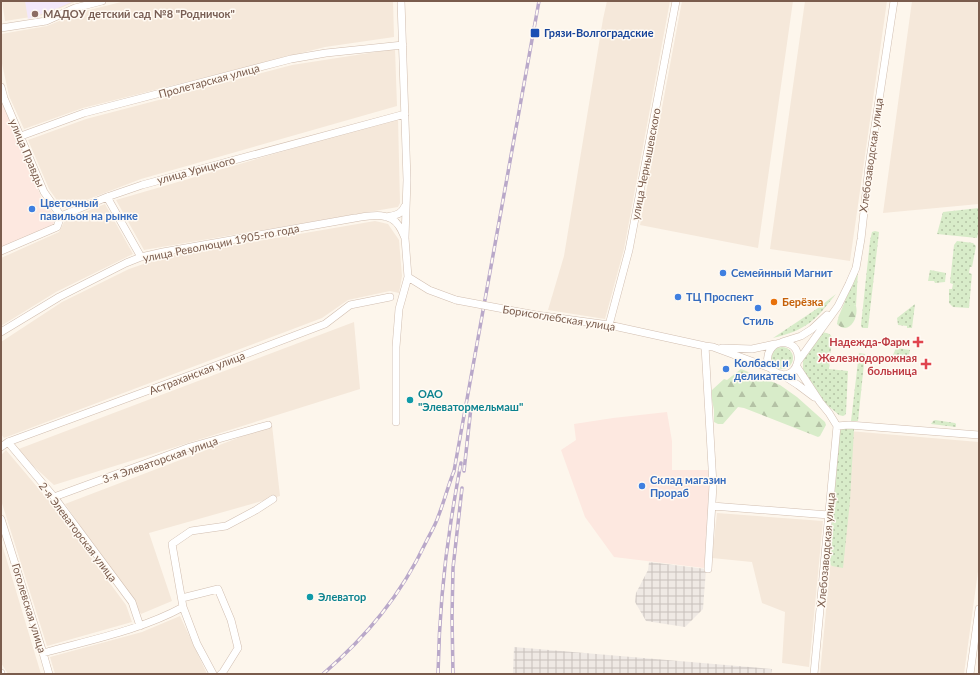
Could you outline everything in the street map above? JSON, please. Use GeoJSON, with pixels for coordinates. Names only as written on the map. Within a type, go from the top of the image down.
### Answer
{"type":"FeatureCollection","features":[{"type":"Feature","properties":{"kind":"street"},"geometry":{"type":"LineString","coordinates":[[2,28],[46,21],[75,8],[102,1]]}},
{"type":"Feature","properties":{"kind":"street"},"geometry":{"type":"LineString","coordinates":[[396,422],[396,347],[399,309],[408,277],[405,238],[407,180],[401,1]]}},
{"type":"Feature","properties":{"kind":"street","name":"улица Чернышевского"},"geometry":{"type":"LineString","coordinates":[[609,326],[630,250],[676,1]]}},
{"type":"Feature","properties":{"kind":"street","name":"Хлебозаводская улица"},"geometry":{"type":"LineString","coordinates":[[838,306],[856,268],[861,239],[869,166],[894,1]]}},
{"type":"Feature","properties":{"kind":"street","name":"Пролетарская улица"},"geometry":{"type":"LineString","coordinates":[[21,136],[84,113],[291,60],[326,53],[403,46]]}},
{"type":"Feature","properties":{"kind":"street","name":"улица Правды"},"geometry":{"type":"LineString","coordinates":[[1,86],[4,98],[44,192],[61,216]]}},
{"type":"Feature","properties":{"kind":"street","name":"улица Урицкого"},"geometry":{"type":"LineString","coordinates":[[1,251],[57,227],[61,216],[142,185],[405,114]]}},
{"type":"Feature","properties":{"kind":"street"},"geometry":{"type":"LineString","coordinates":[[108,197],[141,257]]}},
{"type":"Feature","properties":{"kind":"street","name":"улица Революции 1905-го года"},"geometry":{"type":"LineString","coordinates":[[1,332],[59,297],[141,257],[354,218],[375,215],[386,217],[396,215],[403,211],[406,204]]}},
{"type":"Feature","properties":{"kind":"street"},"geometry":{"type":"LineString","coordinates":[[386,217],[391,218],[399,225],[405,238]]}},
{"type":"Feature","properties":{"kind":"street","name":"Борисоглебская улица"},"geometry":{"type":"LineString","coordinates":[[408,277],[429,290],[456,300],[536,315],[609,326],[713,348]]}},
{"type":"Feature","properties":{"kind":"street","name":"Астраханская улица"},"geometry":{"type":"LineString","coordinates":[[3,445],[325,324],[350,305],[390,297]]}},
{"type":"Feature","properties":{"kind":"street"},"geometry":{"type":"LineString","coordinates":[[713,348],[752,349],[801,336],[812,329],[838,306]]}},
{"type":"Feature","properties":{"kind":"street"},"geometry":{"type":"LineString","coordinates":[[781,374],[793,371],[838,306]]}},
{"type":"Feature","properties":{"kind":"street"},"geometry":{"type":"LineString","coordinates":[[770,368],[768,356],[772,348],[778,343],[789,344],[794,347],[798,354],[798,363],[820,402],[837,426],[848,425],[979,435]]}},
{"type":"Feature","properties":{"kind":"street"},"geometry":{"type":"LineString","coordinates":[[705,346],[713,485],[708,568]]}},
{"type":"Feature","properties":{"kind":"street"},"geometry":{"type":"LineString","coordinates":[[713,348],[770,368],[798,385],[820,402]]}},
{"type":"Feature","properties":{"kind":"street","name":"3-я Элеваторская улица"},"geometry":{"type":"LineString","coordinates":[[54,497],[190,448],[268,425]]}},
{"type":"Feature","properties":{"kind":"street","name":"Хлебозаводская улица"},"geometry":{"type":"LineString","coordinates":[[814,674],[837,426]]}},
{"type":"Feature","properties":{"kind":"street","name":"2-я Элеваторская улица"},"geometry":{"type":"LineString","coordinates":[[3,445],[54,497],[132,602],[140,626]]}},
{"type":"Feature","properties":{"kind":"street"},"geometry":{"type":"LineString","coordinates":[[213,674],[197,644],[183,607],[172,544],[191,531],[226,526],[273,499]]}},
{"type":"Feature","properties":{"kind":"street"},"geometry":{"type":"LineString","coordinates":[[712,506],[829,515]]}},
{"type":"Feature","properties":{"kind":"street","name":"Гоголевская улица"},"geometry":{"type":"LineString","coordinates":[[1,519],[49,674]]}},
{"type":"Feature","properties":{"kind":"street"},"geometry":{"type":"LineString","coordinates":[[182,598],[218,589],[231,620],[238,648],[221,674]]}},
{"type":"Feature","properties":{"kind":"street"},"geometry":{"type":"LineString","coordinates":[[43,653],[140,626],[168,616],[183,607]]}},
{"type":"Feature","properties":{"kind":"street"},"geometry":{"type":"LineString","coordinates":[[970,674],[979,609]]}},
{"type":"Feature","properties":{"kind":"shaded area"},"geometry":{"type":"Polygon","coordinates":[[[2,1],[77,1],[44,15],[5,21],[2,1]]]}},
{"type":"Feature","properties":{"kind":"shaded area","name":"МАДОУ детский сад №8 \"Родничок\""},"geometry":{"type":"Polygon","coordinates":[[[25,1],[74,1],[28,19],[25,1]]]}},
{"type":"Feature","properties":{"kind":"shaded area"},"geometry":{"type":"Polygon","coordinates":[[[125,1],[393,1],[394,37],[325,47],[83,108],[24,129],[9,96],[1,59],[1,34],[47,26],[81,12],[125,1]]]}},
{"type":"Feature","properties":{"kind":"shaded area"},"geometry":{"type":"Polygon","coordinates":[[[607,1],[670,1],[624,249],[605,319],[548,310],[564,256],[607,1]]]}},
{"type":"Feature","properties":{"kind":"shaded area"},"geometry":{"type":"Polygon","coordinates":[[[682,1],[793,1],[758,248],[640,225],[682,1]]]}},
{"type":"Feature","properties":{"kind":"shaded area"},"geometry":{"type":"Polygon","coordinates":[[[805,1],[887,1],[850,261],[770,249],[805,1]]]}},
{"type":"Feature","properties":{"kind":"shaded area"},"geometry":{"type":"Polygon","coordinates":[[[912,1],[979,1],[979,204],[883,213],[912,1]]]}},
{"type":"Feature","properties":{"kind":"shaded area"},"geometry":{"type":"Polygon","coordinates":[[[395,49],[397,106],[141,179],[63,209],[49,189],[28,140],[86,119],[292,65],[395,49]]]}},
{"type":"Feature","properties":{"kind":"shaded area"},"geometry":{"type":"Polygon","coordinates":[[[1,101],[19,138],[41,197],[55,216],[53,227],[30,238],[1,247],[1,101]]]}},
{"type":"Feature","properties":{"kind":"shaded area"},"geometry":{"type":"Polygon","coordinates":[[[398,118],[400,203],[398,207],[144,250],[116,200],[398,118]]]}},
{"type":"Feature","properties":{"kind":"shaded area"},"geometry":{"type":"Polygon","coordinates":[[[105,204],[133,254],[56,292],[1,326],[1,258],[59,232],[65,220],[105,204]]]}},
{"type":"Feature","properties":{"kind":"shaded area"},"geometry":{"type":"Polygon","coordinates":[[[375,221],[388,224],[399,240],[402,276],[399,293],[390,291],[348,300],[322,318],[4,438],[1,434],[1,342],[62,302],[129,269],[164,257],[375,221]]]}},
{"type":"Feature","properties":{"kind":"shaded area"},"geometry":{"type":"Polygon","coordinates":[[[354,322],[360,389],[54,485],[16,450],[354,322]]]}},
{"type":"Feature","properties":{"kind":"shaded area","name":"Склад магазин Прораб"},"geometry":{"type":"Polygon","coordinates":[[[667,412],[672,441],[672,470],[708,470],[711,502],[704,568],[614,557],[585,517],[561,450],[576,440],[574,424],[667,412]]]}},
{"type":"Feature","properties":{"kind":"shaded area"},"geometry":{"type":"Polygon","coordinates":[[[272,425],[280,496],[149,533],[172,601],[141,614],[65,504],[272,425]]]}},
{"type":"Feature","properties":{"kind":"shaded area"},"geometry":{"type":"Polygon","coordinates":[[[843,431],[979,442],[979,564],[964,674],[820,674],[843,431]]]}},
{"type":"Feature","properties":{"kind":"shaded area"},"geometry":{"type":"Polygon","coordinates":[[[6,450],[49,501],[126,605],[132,622],[47,646],[1,500],[1,455],[6,450]]]}},
{"type":"Feature","properties":{"kind":"shaded area"},"geometry":{"type":"Polygon","coordinates":[[[717,513],[823,521],[809,667],[782,663],[785,612],[762,603],[752,562],[712,558],[717,513]]]}},
{"type":"Feature","properties":{"kind":"shaded area"},"geometry":{"type":"Polygon","coordinates":[[[1,541],[41,674],[8,674],[1,663],[1,541]]]}},
{"type":"Feature","properties":{"kind":"shaded area"},"geometry":{"type":"Polygon","coordinates":[[[649,562],[706,569],[703,609],[685,627],[646,621],[635,602],[636,593],[648,570],[649,562]]]}},
{"type":"Feature","properties":{"kind":"shaded area"},"geometry":{"type":"Polygon","coordinates":[[[180,616],[207,674],[55,674],[50,657],[142,632],[180,616]]]}},
{"type":"Feature","properties":{"kind":"shaded area"},"geometry":{"type":"Polygon","coordinates":[[[514,647],[772,669],[771,674],[513,674],[514,647]]]}},
{"type":"Feature","properties":{"kind":"green space"},"geometry":{"type":"Polygon","coordinates":[[[979,208],[979,228],[977,238],[937,234],[943,212],[979,208]]]}},
{"type":"Feature","properties":{"kind":"green space"},"geometry":{"type":"Polygon","coordinates":[[[872,232],[879,232],[868,328],[862,328],[861,325],[870,241],[872,232]]]}},
{"type":"Feature","properties":{"kind":"green space"},"geometry":{"type":"Polygon","coordinates":[[[957,241],[973,243],[976,246],[972,267],[970,267],[969,273],[972,274],[969,308],[953,307],[949,303],[949,289],[952,289],[953,284],[950,283],[954,245],[957,241]]]}},
{"type":"Feature","properties":{"kind":"green space"},"geometry":{"type":"Polygon","coordinates":[[[858,270],[856,306],[851,305],[838,318],[858,270]]]}},
{"type":"Feature","properties":{"kind":"green space"},"geometry":{"type":"Polygon","coordinates":[[[930,270],[946,273],[945,282],[935,283],[934,281],[928,281],[930,270]]]}},
{"type":"Feature","properties":{"kind":"green space"},"geometry":{"type":"Polygon","coordinates":[[[836,294],[809,324],[794,332],[773,338],[818,308],[836,294]]]}},
{"type":"Feature","properties":{"kind":"green space"},"geometry":{"type":"Polygon","coordinates":[[[915,304],[912,328],[898,325],[897,318],[915,304]]]}},
{"type":"Feature","properties":{"kind":"green space"},"geometry":{"type":"Polygon","coordinates":[[[851,305],[856,306],[856,316],[849,327],[841,327],[837,324],[838,318],[843,310],[851,305]]]}},
{"type":"Feature","properties":{"kind":"green space"},"geometry":{"type":"Polygon","coordinates":[[[822,332],[829,334],[832,338],[829,369],[848,371],[846,413],[843,416],[839,415],[820,399],[803,370],[805,353],[822,332]]]}},
{"type":"Feature","properties":{"kind":"green space"},"geometry":{"type":"Polygon","coordinates":[[[782,347],[790,350],[793,358],[790,366],[782,369],[774,366],[771,358],[774,350],[782,347]]]}},
{"type":"Feature","properties":{"kind":"green space"},"geometry":{"type":"Polygon","coordinates":[[[896,348],[910,350],[909,356],[903,362],[893,355],[896,348]]]}},
{"type":"Feature","properties":{"kind":"green space"},"geometry":{"type":"Polygon","coordinates":[[[859,353],[865,354],[858,421],[851,421],[859,353]]]}},
{"type":"Feature","properties":{"kind":"green space"},"geometry":{"type":"Polygon","coordinates":[[[741,369],[780,385],[797,397],[825,422],[826,425],[820,436],[818,437],[738,407],[723,424],[714,422],[714,410],[711,395],[712,390],[724,379],[727,380],[741,369]]]}},
{"type":"Feature","properties":{"kind":"green space"},"geometry":{"type":"Polygon","coordinates":[[[935,420],[955,423],[956,427],[931,424],[935,420]]]}},
{"type":"Feature","properties":{"kind":"green space"},"geometry":{"type":"Polygon","coordinates":[[[844,428],[854,429],[850,501],[843,568],[832,566],[829,563],[839,431],[844,428]]]}},
{"type":"Feature","properties":{"kind":"railway"},"geometry":{"type":"LineString","coordinates":[[323,674],[368,630],[382,614],[406,580],[435,524],[454,471],[539,1]]}},
{"type":"Feature","properties":{"kind":"railway"},"geometry":{"type":"LineString","coordinates":[[464,471],[471,407]]}},
{"type":"Feature","properties":{"kind":"railway"},"geometry":{"type":"LineString","coordinates":[[438,674],[440,617],[448,540],[461,463]]}},
{"type":"Feature","properties":{"kind":"railway"},"geometry":{"type":"LineString","coordinates":[[453,674],[453,568],[462,488]]}},
{"type":"Feature","properties":{"kind":"place","name":"МАДОУ детский сад №8 \"Родничок\""},"geometry":{"type":"Point","coordinates":[35,14]}},
{"type":"Feature","properties":{"kind":"place","name":"Грязи-Волгоградские"},"geometry":{"type":"Point","coordinates":[535,33]}},
{"type":"Feature","properties":{"kind":"place","name":"Цветочный павильон на рынке"},"geometry":{"type":"Point","coordinates":[32,209]}},
{"type":"Feature","properties":{"kind":"place","name":"Семейнный Магнит"},"geometry":{"type":"Point","coordinates":[723,273]}},
{"type":"Feature","properties":{"kind":"place","name":"ТЦ Проспект"},"geometry":{"type":"Point","coordinates":[678,297]}},
{"type":"Feature","properties":{"kind":"place","name":"Берёзка"},"geometry":{"type":"Point","coordinates":[774,302]}},
{"type":"Feature","properties":{"kind":"place","name":"Стиль"},"geometry":{"type":"Point","coordinates":[758,308]}},
{"type":"Feature","properties":{"kind":"place","name":"Надежда-Фарм"},"geometry":{"type":"Point","coordinates":[918,342]}},
{"type":"Feature","properties":{"kind":"place","name":"Железнодорожная больница"},"geometry":{"type":"Point","coordinates":[926,364]}},
{"type":"Feature","properties":{"kind":"place","name":"Колбасы и деликатесы"},"geometry":{"type":"Point","coordinates":[726,369]}},
{"type":"Feature","properties":{"kind":"place","name":"ОАО \"Элеватормельмаш\""},"geometry":{"type":"Point","coordinates":[410,400]}},
{"type":"Feature","properties":{"kind":"place","name":"Склад магазин Прораб"},"geometry":{"type":"Point","coordinates":[642,486]}},
{"type":"Feature","properties":{"kind":"place","name":"Элеватор"},"geometry":{"type":"Point","coordinates":[310,597]}}]}
